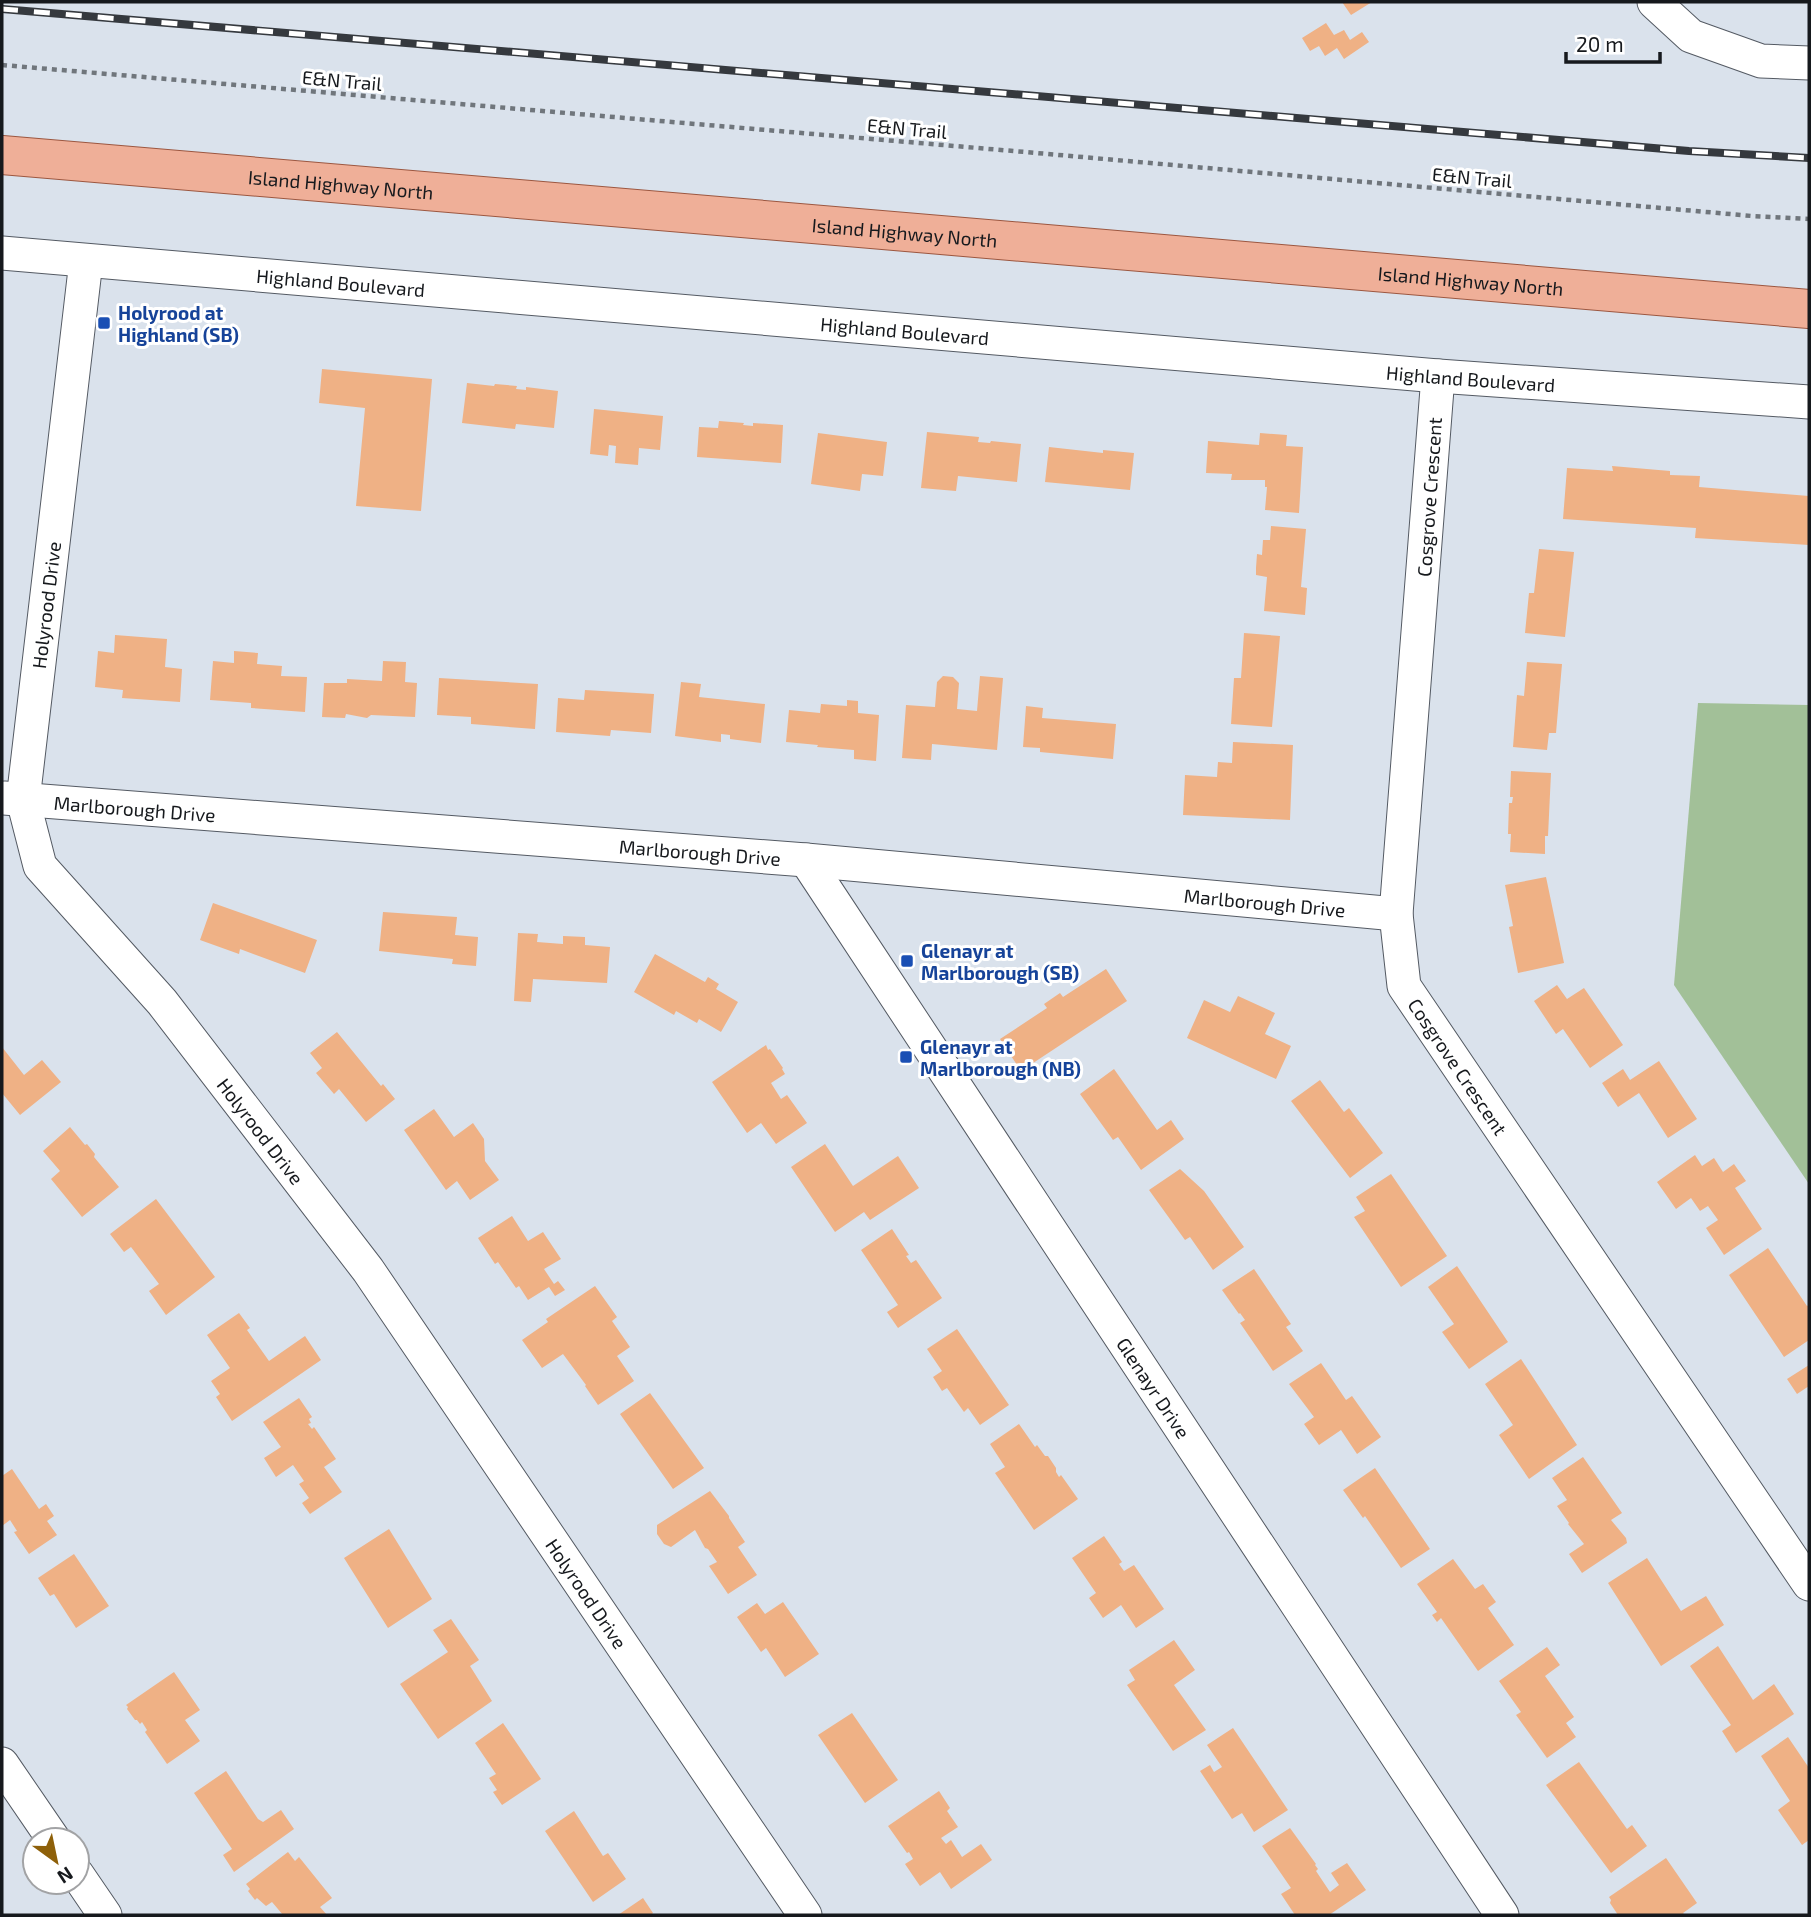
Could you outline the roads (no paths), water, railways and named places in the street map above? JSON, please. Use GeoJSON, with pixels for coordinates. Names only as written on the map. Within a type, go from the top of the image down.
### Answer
{"type":"FeatureCollection","features":[{"type":"Feature","properties":{"kind":"main road","name":"Island Highway North"},"geometry":{"type":"LineString","coordinates":[[2,155],[1809,309]]}},
{"type":"Feature","properties":{"kind":"street"},"geometry":{"type":"LineString","coordinates":[[1654,2],[1691,36],[1761,61],[1809,63]]}},
{"type":"Feature","properties":{"kind":"street","name":"Highland Boulevard"},"geometry":{"type":"LineString","coordinates":[[2,253],[1438,376],[1809,402]]}},
{"type":"Feature","properties":{"kind":"street","name":"Holyrood Drive"},"geometry":{"type":"LineString","coordinates":[[86,261],[13,799],[40,866],[162,1002],[368,1270],[805,1915]]}},
{"type":"Feature","properties":{"kind":"street","name":"Cosgrove Crescent"},"geometry":{"type":"LineString","coordinates":[[1438,376],[1396,914],[1404,986],[1809,1584]]}},
{"type":"Feature","properties":{"kind":"street","name":"Marlborough Drive"},"geometry":{"type":"LineString","coordinates":[[13,799],[806,860],[1396,914]]}},
{"type":"Feature","properties":{"kind":"street","name":"Glenayr Drive"},"geometry":{"type":"LineString","coordinates":[[806,860],[1502,1915]]}},
{"type":"Feature","properties":{"kind":"street"},"geometry":{"type":"LineString","coordinates":[[2,1764],[44,1826]]}},
{"type":"Feature","properties":{"kind":"street"},"geometry":{"type":"LineString","coordinates":[[91,1894],[105,1915]]}},
{"type":"Feature","properties":{"kind":"railway"},"geometry":{"type":"LineString","coordinates":[[2,9],[1689,151],[1809,158]]}},
{"type":"Feature","properties":{"kind":"place","name":"Holyrood at Highland (SB)"},"geometry":{"type":"Point","coordinates":[104,323]}},
{"type":"Feature","properties":{"kind":"place","name":"Glenayr at Marlborough (SB)"},"geometry":{"type":"Point","coordinates":[907,961]}},
{"type":"Feature","properties":{"kind":"place","name":"Glenayr at Marlborough (NB)"},"geometry":{"type":"Point","coordinates":[906,1057]}}]}
